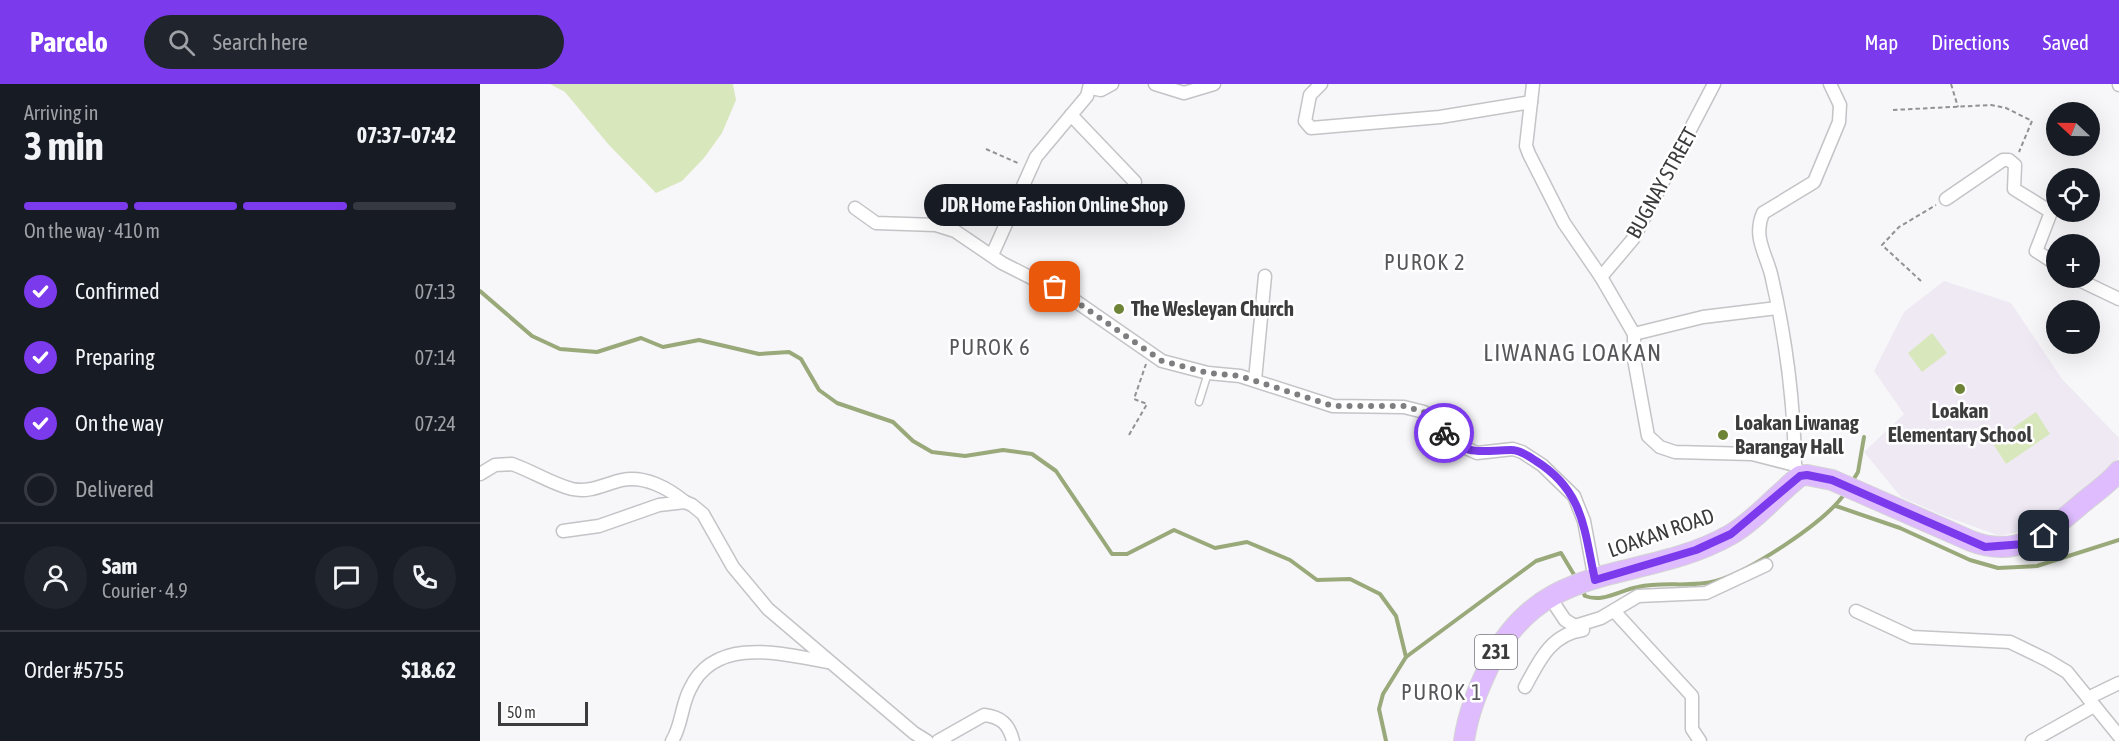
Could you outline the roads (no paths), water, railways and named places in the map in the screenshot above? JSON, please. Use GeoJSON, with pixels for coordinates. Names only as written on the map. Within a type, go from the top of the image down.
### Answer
{"type":"FeatureCollection","features":[{"type":"Feature","properties":{"kind":"main road"},"geometry":{"type":"LineString","coordinates":[[1798,471],[1832,480],[1985,547],[2024,544],[2044,536],[2119,471]]}},
{"type":"Feature","properties":{"kind":"main road","name":"LOAKAN ROAD"},"geometry":{"type":"LineString","coordinates":[[1464,741],[1475,695],[1497,650],[1534,606],[1557,592],[1696,550],[1731,534],[1798,471]]}},
{"type":"Feature","properties":{"kind":"street"},"geometry":{"type":"LineString","coordinates":[[992,255],[1036,157],[1071,115],[1090,86],[1101,90],[1112,84]]}},
{"type":"Feature","properties":{"kind":"street"},"geometry":{"type":"LineString","coordinates":[[1155,84],[1184,93],[1205,89],[1214,84]]}},
{"type":"Feature","properties":{"kind":"street"},"geometry":{"type":"LineString","coordinates":[[1321,84],[1310,95],[1305,121],[1311,128],[1440,117],[1531,102]]}},
{"type":"Feature","properties":{"kind":"street"},"geometry":{"type":"LineString","coordinates":[[1533,84],[1526,146],[1564,223],[1601,277],[1634,334],[1636,368],[1648,436],[1660,447],[1675,452],[1752,454],[1798,471],[1791,375],[1771,273],[1758,235],[1763,213],[1814,182],[1839,122],[1840,105],[1830,84]]}},
{"type":"Feature","properties":{"kind":"street","name":"BUGNAY STREET"},"geometry":{"type":"LineString","coordinates":[[1601,277],[1633,239],[1714,84]]}},
{"type":"Feature","properties":{"kind":"street"},"geometry":{"type":"LineString","coordinates":[[1071,115],[1135,182]]}},
{"type":"Feature","properties":{"kind":"street"},"geometry":{"type":"LineString","coordinates":[[1946,199],[2003,160],[2009,160],[2014,165],[2014,189],[2050,212],[2036,250],[2046,257]]}},
{"type":"Feature","properties":{"kind":"street"},"geometry":{"type":"LineString","coordinates":[[855,208],[876,223],[936,225],[955,231],[1002,263],[1071,298],[1150,353],[1173,365],[1255,380],[1333,406],[1404,406],[1424,412],[1454,444],[1478,453],[1513,449],[1522,452],[1542,465],[1574,496],[1584,521],[1593,581]]}},
{"type":"Feature","properties":{"kind":"street"},"geometry":{"type":"LineString","coordinates":[[1255,380],[1265,276]]}},
{"type":"Feature","properties":{"kind":"street"},"geometry":{"type":"LineString","coordinates":[[2096,288],[2119,299]]}},
{"type":"Feature","properties":{"kind":"street"},"geometry":{"type":"LineString","coordinates":[[1634,334],[1703,316],[1777,308]]}},
{"type":"Feature","properties":{"kind":"street"},"geometry":{"type":"LineString","coordinates":[[480,474],[504,463],[512,464],[572,489],[596,489],[623,480],[648,482],[665,488],[680,502],[703,514],[724,554],[747,586],[768,609],[914,733],[927,741]]}},
{"type":"Feature","properties":{"kind":"street"},"geometry":{"type":"LineString","coordinates":[[563,531],[599,526],[644,509],[680,502]]}},
{"type":"Feature","properties":{"kind":"street"},"geometry":{"type":"LineString","coordinates":[[1525,687],[1538,663],[1557,639],[1590,627],[1638,596],[1707,593],[1766,566]]}},
{"type":"Feature","properties":{"kind":"street"},"geometry":{"type":"LineString","coordinates":[[1557,592],[1565,620],[1575,626],[1601,618]]}},
{"type":"Feature","properties":{"kind":"street"},"geometry":{"type":"LineString","coordinates":[[1614,611],[1692,696],[1692,729],[1700,741]]}},
{"type":"Feature","properties":{"kind":"street"},"geometry":{"type":"LineString","coordinates":[[1856,611],[1912,637],[2010,642],[2067,672],[2119,736]]}},
{"type":"Feature","properties":{"kind":"street"},"geometry":{"type":"LineString","coordinates":[[674,737],[695,679],[715,662],[738,654],[760,651],[829,662]]}},
{"type":"Feature","properties":{"kind":"street"},"geometry":{"type":"LineString","coordinates":[[2032,741],[2119,683]]}},
{"type":"Feature","properties":{"kind":"street"},"geometry":{"type":"LineString","coordinates":[[938,741],[984,715],[1004,722],[1011,731],[1012,741]]}},
{"type":"Feature","properties":{"kind":"lane"},"geometry":{"type":"LineString","coordinates":[[1199,402],[1208,373]]}},
{"type":"Feature","properties":{"kind":"waterway"},"geometry":{"type":"LineString","coordinates":[[480,291],[532,336],[560,349],[597,352],[641,338],[663,347],[699,340],[759,354],[789,352],[801,359],[819,390],[837,403],[893,422],[913,441],[932,452],[965,456],[1003,450],[1032,454],[1056,471],[1112,554],[1127,554],[1174,530],[1215,548],[1247,542],[1290,560],[1317,580],[1350,579],[1380,594],[1396,616],[1406,657]]}},
{"type":"Feature","properties":{"kind":"waterway"},"geometry":{"type":"LineString","coordinates":[[1852,482],[1858,472],[1864,437]]}},
{"type":"Feature","properties":{"kind":"waterway"},"geometry":{"type":"LineString","coordinates":[[1582,590],[1585,596],[1598,598],[1648,585],[1697,584],[1731,576],[1805,531],[1822,518],[1845,493]]}},
{"type":"Feature","properties":{"kind":"waterway"},"geometry":{"type":"LineString","coordinates":[[1836,506],[1900,528],[1970,560],[1998,568],[2037,566],[2119,540]]}},
{"type":"Feature","properties":{"kind":"waterway"},"geometry":{"type":"LineString","coordinates":[[1386,741],[1379,709],[1383,694],[1406,657],[1536,561],[1561,553],[1576,578]]}},
{"type":"Feature","properties":{"kind":"place","name":"JDR Home Fashion Online Shop"},"geometry":{"type":"Point","coordinates":[1055,287]}},
{"type":"Feature","properties":{"kind":"place","name":"The Wesleyan Church"},"geometry":{"type":"Point","coordinates":[1119,309]}},
{"type":"Feature","properties":{"kind":"place","name":"Loakan Elementary School"},"geometry":{"type":"Point","coordinates":[1960,389]}},
{"type":"Feature","properties":{"kind":"place","name":"Loakan Liwanag Barangay Hall"},"geometry":{"type":"Point","coordinates":[1723,435]}},
{"type":"Feature","properties":{"kind":"district","name":"PUROK 2"},"geometry":{"type":"Point","coordinates":[1425,262]}},
{"type":"Feature","properties":{"kind":"district","name":"PUROK 6"},"geometry":{"type":"Point","coordinates":[990,347]}},
{"type":"Feature","properties":{"kind":"district","name":"LIWANAG LOAKAN"},"geometry":{"type":"Point","coordinates":[1573,353]}},
{"type":"Feature","properties":{"kind":"district","name":"PUROK 1"},"geometry":{"type":"Point","coordinates":[1442,692]}}]}
